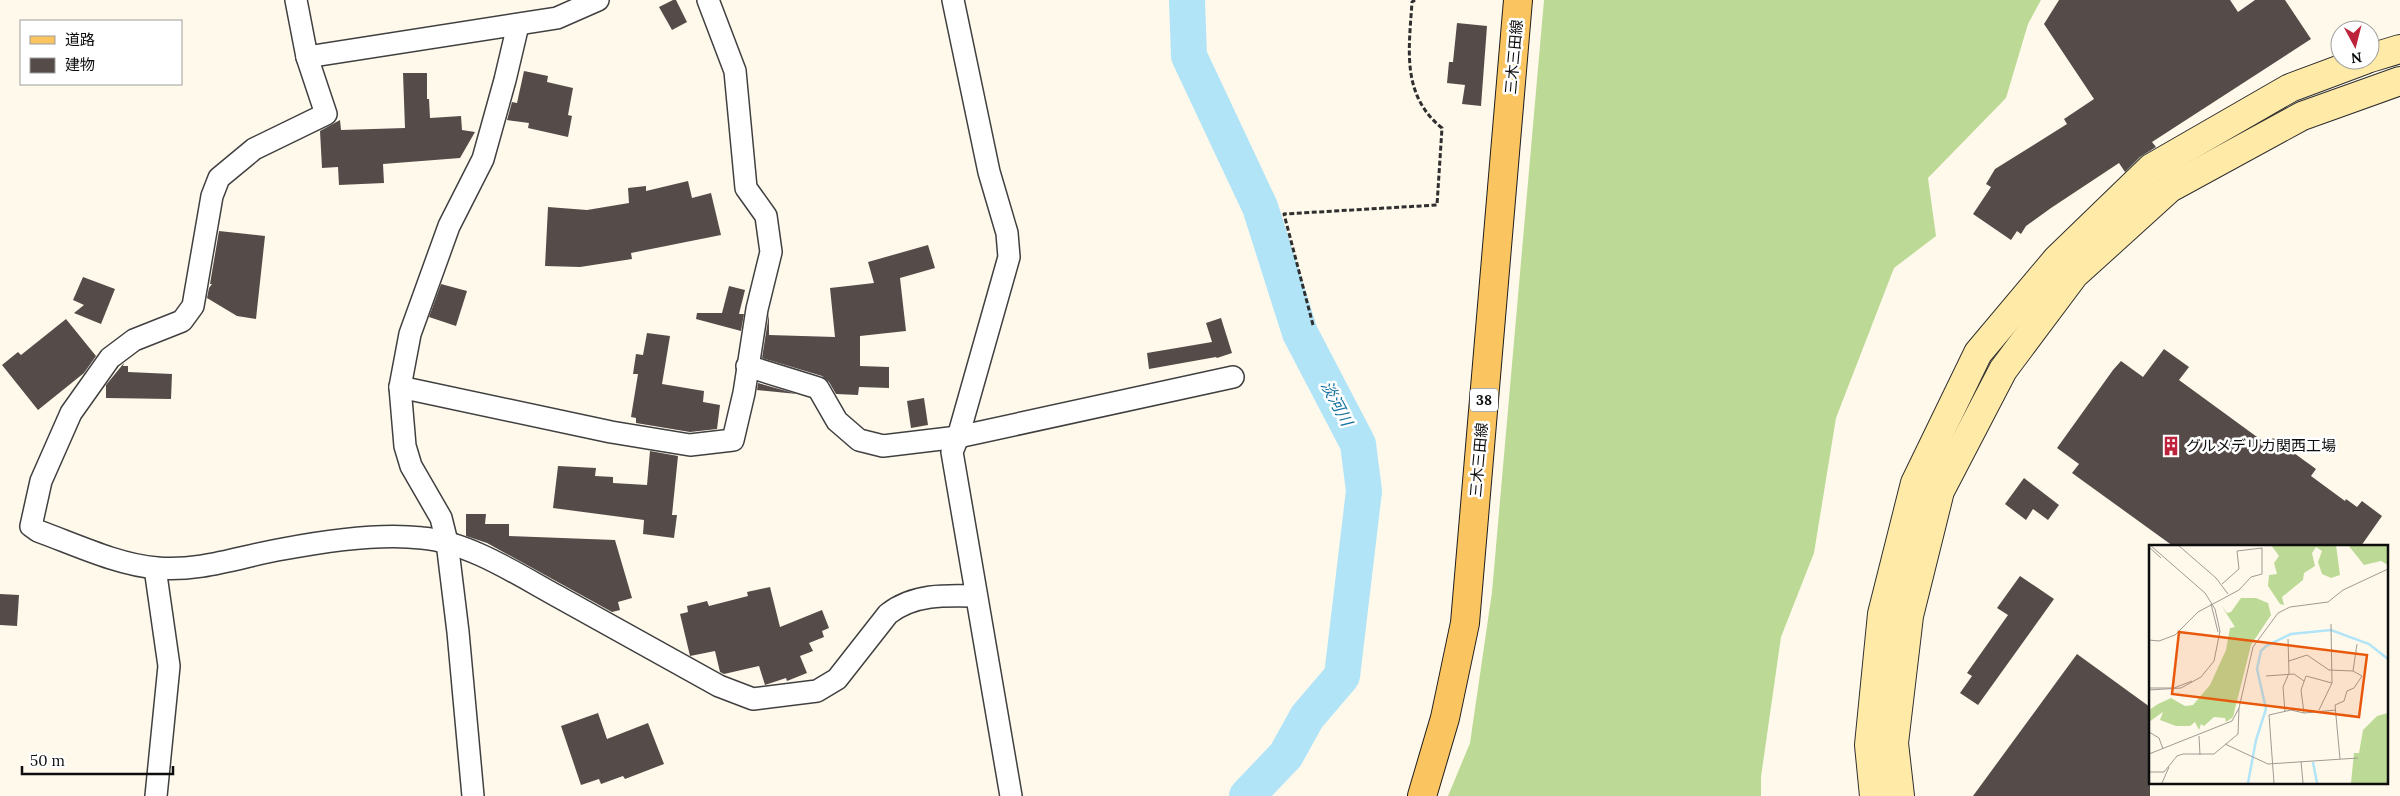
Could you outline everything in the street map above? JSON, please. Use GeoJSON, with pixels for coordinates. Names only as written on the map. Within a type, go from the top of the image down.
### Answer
{"type":"FeatureCollection","features":[{"type":"Feature","properties":{"kind":"main road","name":"三木三田線"},"geometry":{"type":"LineString","coordinates":[[1422,796],[1445,718],[1465,623],[1518,0]]}},
{"type":"Feature","properties":{"kind":"street"},"geometry":{"type":"LineString","coordinates":[[296,0],[308,57],[326,114],[254,149],[220,178],[212,196],[193,306],[182,321],[134,340],[110,358],[71,412],[41,481],[31,526],[38,531],[114,558],[155,568],[181,569],[258,556],[282,549],[384,536],[422,538],[447,542],[504,568],[719,686],[753,699],[817,691],[837,680],[888,614],[896,607],[933,595],[976,596]]}},
{"type":"Feature","properties":{"kind":"street"},"geometry":{"type":"LineString","coordinates":[[308,57],[557,18],[598,0]]}},
{"type":"Feature","properties":{"kind":"street"},"geometry":{"type":"LineString","coordinates":[[400,387],[611,432],[690,445],[733,440],[744,393],[757,309],[771,252],[766,216],[746,188],[735,71],[708,0]]}},
{"type":"Feature","properties":{"kind":"street"},"geometry":{"type":"LineString","coordinates":[[953,0],[989,172],[1007,233],[1009,257],[958,437],[952,452],[1011,796]]}},
{"type":"Feature","properties":{"kind":"street"},"geometry":{"type":"LineString","coordinates":[[473,796],[458,632],[447,542],[441,518],[411,466],[405,446],[400,387],[410,334],[449,226],[482,159],[505,80],[518,25]]}},
{"type":"Feature","properties":{"kind":"street"},"geometry":{"type":"LineString","coordinates":[[2380,55],[2400,50]]}},
{"type":"Feature","properties":{"kind":"street"},"geometry":{"type":"LineString","coordinates":[[1874,796],[1869,745],[1882,614],[1915,483],[1978,353],[2056,258],[2151,168],[2290,88],[2338,70]]}},
{"type":"Feature","properties":{"kind":"street"},"geometry":{"type":"LineString","coordinates":[[1900,796],[1894,744],[1909,616],[1940,491],[2002,370],[2074,275],[2170,188],[2302,116],[2400,81]]}},
{"type":"Feature","properties":{"kind":"street"},"geometry":{"type":"LineString","coordinates":[[747,366],[818,388],[837,422],[859,440],[883,446],[958,437],[1233,377]]}},
{"type":"Feature","properties":{"kind":"street"},"geometry":{"type":"LineString","coordinates":[[155,568],[169,666],[156,796]]}},
{"type":"Feature","properties":{"kind":"path"},"geometry":{"type":"LineString","coordinates":[[1313,325],[1284,214],[1437,205],[1442,128],[1428,117],[1416,97],[1408,63],[1412,2],[1414,0]]}},
{"type":"Feature","properties":{"kind":"green space"},"geometry":{"type":"Polygon","coordinates":[[[1544,0],[2041,0],[2028,24],[2006,98],[1928,178],[1936,236],[1894,268],[1836,418],[1814,553],[1781,637],[1761,777],[1761,796],[1448,796],[1470,743],[1492,592],[1544,0]]]}},
{"type":"Feature","properties":{"kind":"building"},"geometry":{"type":"Polygon","coordinates":[[[676,0],[687,22],[672,30],[659,7],[676,0]]]}},
{"type":"Feature","properties":{"kind":"building"},"geometry":{"type":"Polygon","coordinates":[[[2059,0],[2230,0],[2238,12],[2255,0],[2285,0],[2311,39],[2152,142],[2156,147],[2140,157],[2125,172],[2119,163],[2026,226],[2021,234],[2017,231],[2011,240],[1973,214],[1991,187],[1986,184],[1995,169],[2067,124],[2064,119],[2094,99],[2044,24],[2059,0]]]}},
{"type":"Feature","properties":{"kind":"building"},"geometry":{"type":"Polygon","coordinates":[[[1457,23],[1487,26],[1481,106],[1462,104],[1465,85],[1447,83],[1449,62],[1453,62],[1457,23]]]}},
{"type":"Feature","properties":{"kind":"building"},"geometry":{"type":"Polygon","coordinates":[[[524,71],[548,76],[547,82],[573,88],[568,115],[572,116],[568,137],[528,128],[529,123],[507,120],[512,102],[517,103],[524,71]]]}},
{"type":"Feature","properties":{"kind":"building"},"geometry":{"type":"Polygon","coordinates":[[[403,73],[427,73],[427,99],[429,99],[430,118],[461,116],[462,130],[475,132],[460,158],[383,164],[384,183],[339,185],[338,167],[322,168],[320,131],[340,120],[341,130],[405,128],[403,73]]]}},
{"type":"Feature","properties":{"kind":"building"},"geometry":{"type":"Polygon","coordinates":[[[688,181],[692,198],[711,193],[721,235],[631,253],[632,259],[580,267],[545,266],[548,207],[587,210],[629,203],[628,188],[646,186],[646,191],[688,181]]]}},
{"type":"Feature","properties":{"kind":"building"},"geometry":{"type":"Polygon","coordinates":[[[219,231],[265,236],[256,319],[237,316],[207,298],[212,284],[210,284],[219,231]]]}},
{"type":"Feature","properties":{"kind":"building"},"geometry":{"type":"Polygon","coordinates":[[[928,245],[935,268],[900,278],[906,331],[860,336],[860,366],[889,367],[889,388],[859,387],[858,395],[836,394],[829,382],[822,376],[762,358],[769,314],[769,335],[835,337],[830,288],[874,283],[868,262],[928,245]]]}},
{"type":"Feature","properties":{"kind":"building"},"geometry":{"type":"Polygon","coordinates":[[[83,277],[115,289],[101,324],[74,313],[84,305],[73,300],[83,277]]]}},
{"type":"Feature","properties":{"kind":"building"},"geometry":{"type":"Polygon","coordinates":[[[441,284],[467,291],[456,326],[429,317],[441,284]]]}},
{"type":"Feature","properties":{"kind":"building"},"geometry":{"type":"Polygon","coordinates":[[[729,286],[745,290],[739,314],[744,314],[741,331],[696,319],[697,313],[722,313],[729,286]]]}},
{"type":"Feature","properties":{"kind":"building"},"geometry":{"type":"Polygon","coordinates":[[[1221,318],[1232,353],[1217,358],[1149,369],[1147,353],[1212,342],[1206,323],[1221,318]]]}},
{"type":"Feature","properties":{"kind":"building"},"geometry":{"type":"Polygon","coordinates":[[[66,319],[96,356],[84,373],[38,410],[2,365],[18,352],[21,355],[66,319]]]}},
{"type":"Feature","properties":{"kind":"building"},"geometry":{"type":"Polygon","coordinates":[[[647,333],[670,336],[662,384],[704,391],[703,402],[720,405],[717,429],[690,432],[636,423],[636,418],[631,417],[638,374],[633,374],[636,354],[643,355],[647,333]]]}},
{"type":"Feature","properties":{"kind":"building","name":"グルメデリカ関西工場"},"geometry":{"type":"Polygon","coordinates":[[[2164,349],[2189,367],[2179,380],[2268,445],[2273,438],[2316,469],[2311,476],[2345,501],[2346,499],[2357,507],[2362,501],[2382,516],[2362,545],[2172,545],[2072,473],[2079,464],[2057,448],[2121,361],[2143,377],[2164,349]]]}},
{"type":"Feature","properties":{"kind":"building"},"geometry":{"type":"Polygon","coordinates":[[[124,363],[123,366],[128,366],[128,372],[172,374],[171,399],[106,398],[106,385],[124,363]]]}},
{"type":"Feature","properties":{"kind":"building"},"geometry":{"type":"Polygon","coordinates":[[[758,383],[797,394],[757,390],[758,383]]]}},
{"type":"Feature","properties":{"kind":"building"},"geometry":{"type":"Polygon","coordinates":[[[924,398],[928,425],[911,428],[907,401],[924,398]]]}},
{"type":"Feature","properties":{"kind":"building"},"geometry":{"type":"Polygon","coordinates":[[[650,451],[678,456],[672,515],[677,515],[674,538],[643,534],[644,520],[553,508],[558,466],[596,468],[595,476],[613,477],[613,483],[647,485],[650,451]]]}},
{"type":"Feature","properties":{"kind":"building"},"geometry":{"type":"Polygon","coordinates":[[[2024,478],[2059,505],[2048,520],[2033,509],[2026,520],[2005,504],[2024,478]]]}},
{"type":"Feature","properties":{"kind":"building"},"geometry":{"type":"Polygon","coordinates":[[[466,514],[486,514],[485,524],[509,524],[509,536],[615,540],[632,598],[618,602],[620,610],[612,612],[487,543],[466,536],[466,514]]]}},
{"type":"Feature","properties":{"kind":"building"},"geometry":{"type":"Polygon","coordinates":[[[2020,576],[2054,599],[1978,705],[1960,693],[1972,676],[1967,673],[2008,615],[1997,608],[2020,576]]]}},
{"type":"Feature","properties":{"kind":"building"},"geometry":{"type":"Polygon","coordinates":[[[770,587],[780,627],[822,610],[829,628],[822,631],[824,637],[809,643],[813,651],[800,656],[807,673],[787,681],[786,678],[765,685],[759,666],[724,674],[720,672],[715,651],[690,656],[680,614],[688,612],[687,606],[707,601],[709,606],[748,596],[747,592],[770,587]]]}},
{"type":"Feature","properties":{"kind":"building"},"geometry":{"type":"Polygon","coordinates":[[[0,594],[19,595],[17,626],[0,625],[0,594]]]}},
{"type":"Feature","properties":{"kind":"building"},"geometry":{"type":"Polygon","coordinates":[[[2077,654],[2149,706],[2150,796],[1973,796],[2077,654]]]}},
{"type":"Feature","properties":{"kind":"building"},"geometry":{"type":"Polygon","coordinates":[[[598,713],[607,739],[648,723],[664,764],[625,779],[623,776],[601,784],[599,779],[581,785],[561,726],[598,713]]]}},
{"type":"Feature","properties":{"kind":"waterway","name":"淡河川"},"geometry":{"type":"LineString","coordinates":[[1187,0],[1189,56],[1260,207],[1300,333],[1358,444],[1364,491],[1342,676],[1307,717],[1286,755],[1247,796]]}},
{"type":"Feature","properties":{"kind":"place","name":"グルメデリカ関西工場"},"geometry":{"type":"Point","coordinates":[2171,446]}}]}
